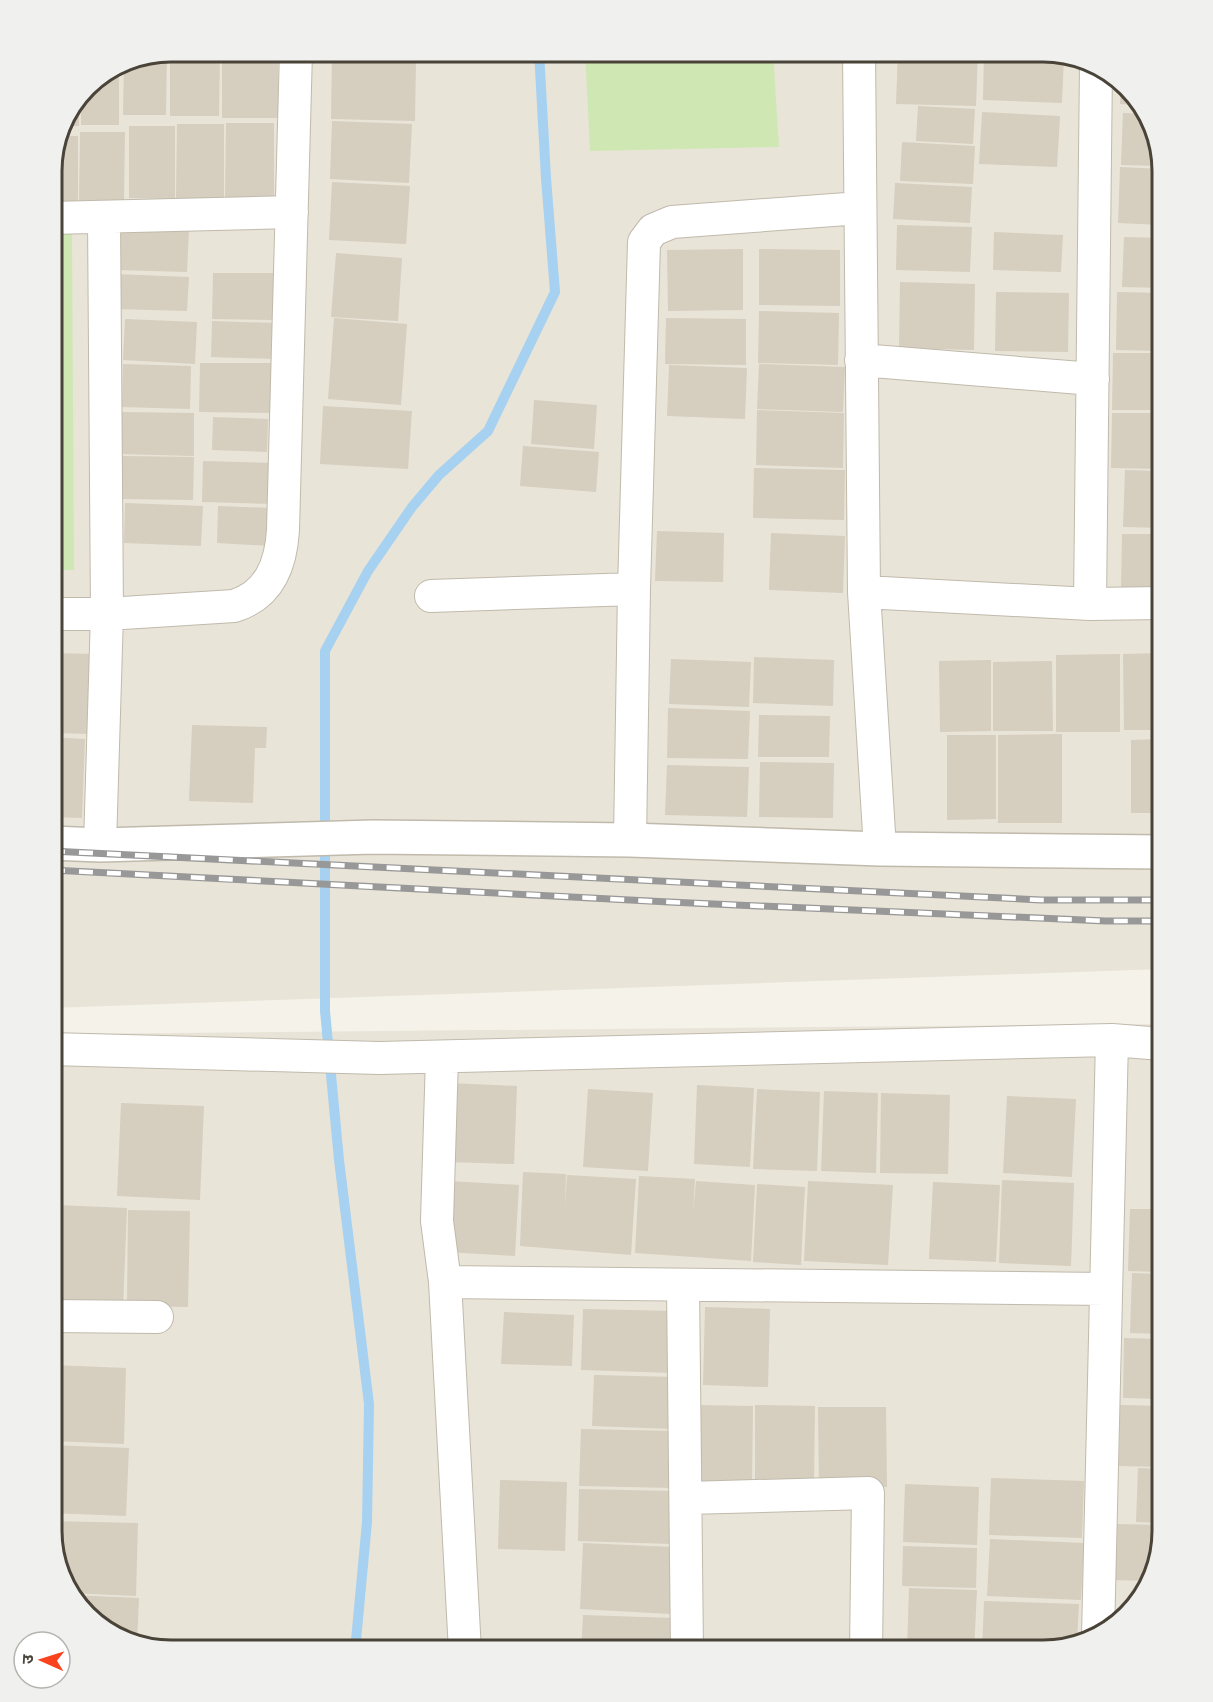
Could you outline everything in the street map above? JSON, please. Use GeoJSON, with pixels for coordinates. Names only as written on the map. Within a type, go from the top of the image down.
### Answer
{"type":"FeatureCollection","features":[{"type":"Feature","properties":{"kind":"street"},"geometry":{"type":"LineString","coordinates":[[62,614],[106,614],[234,606],[249,601],[261,590],[274,572],[283,538],[296,62]]}},
{"type":"Feature","properties":{"kind":"street"},"geometry":{"type":"LineString","coordinates":[[859,62],[864,592],[880,849]]}},
{"type":"Feature","properties":{"kind":"street"},"geometry":{"type":"LineString","coordinates":[[1090,603],[1096,75]]}},
{"type":"Feature","properties":{"kind":"street"},"geometry":{"type":"LineString","coordinates":[[630,840],[634,589],[644,242],[653,230],[672,222],[860,208]]}},
{"type":"Feature","properties":{"kind":"street"},"geometry":{"type":"LineString","coordinates":[[62,218],[292,212]]}},
{"type":"Feature","properties":{"kind":"street"},"geometry":{"type":"LineString","coordinates":[[100,845],[106,614],[104,218]]}},
{"type":"Feature","properties":{"kind":"street"},"geometry":{"type":"LineString","coordinates":[[861,360],[1093,379]]}},
{"type":"Feature","properties":{"kind":"street"},"geometry":{"type":"LineString","coordinates":[[431,596],[634,589]]}},
{"type":"Feature","properties":{"kind":"street"},"geometry":{"type":"LineString","coordinates":[[864,592],[1090,603],[1152,603]]}},
{"type":"Feature","properties":{"kind":"street"},"geometry":{"type":"LineString","coordinates":[[62,843],[100,845],[373,837],[630,840],[880,849],[1152,852]]}},
{"type":"Feature","properties":{"kind":"street"},"geometry":{"type":"LineString","coordinates":[[62,1050],[379,1058],[1112,1040],[1152,1043]]}},
{"type":"Feature","properties":{"kind":"street"},"geometry":{"type":"LineString","coordinates":[[1098,1625],[1112,1040]]}},
{"type":"Feature","properties":{"kind":"street"},"geometry":{"type":"LineString","coordinates":[[442,1057],[437,1221],[445,1282],[464,1640]]}},
{"type":"Feature","properties":{"kind":"street"},"geometry":{"type":"LineString","coordinates":[[445,1282],[1106,1289]]}},
{"type":"Feature","properties":{"kind":"street"},"geometry":{"type":"LineString","coordinates":[[683,1285],[687,1640]]}},
{"type":"Feature","properties":{"kind":"street"},"geometry":{"type":"LineString","coordinates":[[62,1316],[158,1317]]}},
{"type":"Feature","properties":{"kind":"street"},"geometry":{"type":"LineString","coordinates":[[687,1498],[868,1493],[866,1640]]}},
{"type":"Feature","properties":{"kind":"shaded area"},"geometry":{"type":"Polygon","coordinates":[[[163,62],[1050,62],[1071,65],[1084,70],[1097,76],[1120,93],[1137,116],[1143,129],[1148,142],[1152,170],[1152,969],[62,1008],[62,156],[76,116],[93,93],[116,76],[129,70],[142,65],[163,62]]]}},
{"type":"Feature","properties":{"kind":"shaded area"},"geometry":{"type":"Polygon","coordinates":[[[1152,1024],[1152,1532],[1148,1560],[1137,1586],[1120,1609],[1109,1618],[1084,1632],[1057,1640],[156,1640],[116,1626],[93,1609],[84,1598],[70,1573],[62,1546],[62,1034],[1152,1024]]]}},
{"type":"Feature","properties":{"kind":"green space"},"geometry":{"type":"Polygon","coordinates":[[[586,62],[774,62],[779,147],[590,151],[586,62]]]}},
{"type":"Feature","properties":{"kind":"green space"},"geometry":{"type":"Polygon","coordinates":[[[62,234],[72,234],[74,570],[62,570],[62,234]]]}},
{"type":"Feature","properties":{"kind":"building"},"geometry":{"type":"Polygon","coordinates":[[[167,62],[166,115],[123,115],[124,72],[142,65],[167,62]]]}},
{"type":"Feature","properties":{"kind":"building"},"geometry":{"type":"Polygon","coordinates":[[[170,62],[220,62],[219,116],[170,116],[170,62]]]}},
{"type":"Feature","properties":{"kind":"building"},"geometry":{"type":"Polygon","coordinates":[[[222,62],[278,62],[278,118],[222,118],[222,62]]]}},
{"type":"Feature","properties":{"kind":"building"},"geometry":{"type":"Polygon","coordinates":[[[332,62],[416,62],[415,121],[331,119],[332,62]]]}},
{"type":"Feature","properties":{"kind":"building"},"geometry":{"type":"Polygon","coordinates":[[[898,62],[978,62],[976,106],[896,104],[898,62]]]}},
{"type":"Feature","properties":{"kind":"building"},"geometry":{"type":"Polygon","coordinates":[[[984,62],[1064,64],[1062,103],[983,100],[984,62]]]}},
{"type":"Feature","properties":{"kind":"building"},"geometry":{"type":"Polygon","coordinates":[[[119,75],[119,125],[81,125],[81,109],[93,93],[119,75]]]}},
{"type":"Feature","properties":{"kind":"building"},"geometry":{"type":"Polygon","coordinates":[[[1121,94],[1129,104],[1120,104],[1121,94]]]}},
{"type":"Feature","properties":{"kind":"building"},"geometry":{"type":"Polygon","coordinates":[[[918,106],[975,109],[973,144],[916,141],[918,106]]]}},
{"type":"Feature","properties":{"kind":"building"},"geometry":{"type":"Polygon","coordinates":[[[79,112],[79,126],[71,126],[79,112]]]}},
{"type":"Feature","properties":{"kind":"building"},"geometry":{"type":"Polygon","coordinates":[[[982,112],[1060,116],[1057,167],[979,164],[982,112]]]}},
{"type":"Feature","properties":{"kind":"building"},"geometry":{"type":"Polygon","coordinates":[[[1123,113],[1135,114],[1148,142],[1152,166],[1121,165],[1123,113]]]}},
{"type":"Feature","properties":{"kind":"building"},"geometry":{"type":"Polygon","coordinates":[[[332,121],[412,124],[409,183],[330,179],[332,121]]]}},
{"type":"Feature","properties":{"kind":"building"},"geometry":{"type":"Polygon","coordinates":[[[226,123],[274,123],[274,198],[225,198],[226,123]]]}},
{"type":"Feature","properties":{"kind":"building"},"geometry":{"type":"Polygon","coordinates":[[[177,124],[224,124],[224,198],[176,198],[177,124]]]}},
{"type":"Feature","properties":{"kind":"building"},"geometry":{"type":"Polygon","coordinates":[[[129,126],[175,126],[175,199],[129,198],[129,126]]]}},
{"type":"Feature","properties":{"kind":"building"},"geometry":{"type":"Polygon","coordinates":[[[80,132],[125,132],[124,202],[79,203],[80,132]]]}},
{"type":"Feature","properties":{"kind":"building"},"geometry":{"type":"Polygon","coordinates":[[[67,136],[78,136],[78,203],[62,202],[62,156],[67,136]]]}},
{"type":"Feature","properties":{"kind":"building"},"geometry":{"type":"Polygon","coordinates":[[[902,142],[975,146],[973,184],[900,181],[902,142]]]}},
{"type":"Feature","properties":{"kind":"building"},"geometry":{"type":"Polygon","coordinates":[[[1120,167],[1152,169],[1152,225],[1118,223],[1120,167]]]}},
{"type":"Feature","properties":{"kind":"building"},"geometry":{"type":"Polygon","coordinates":[[[332,182],[410,186],[406,244],[329,240],[332,182]]]}},
{"type":"Feature","properties":{"kind":"building"},"geometry":{"type":"Polygon","coordinates":[[[895,183],[972,187],[970,223],[893,219],[895,183]]]}},
{"type":"Feature","properties":{"kind":"building"},"geometry":{"type":"Polygon","coordinates":[[[120,225],[189,228],[187,272],[118,270],[120,225]]]}},
{"type":"Feature","properties":{"kind":"building"},"geometry":{"type":"Polygon","coordinates":[[[897,225],[972,227],[970,272],[896,270],[897,225]]]}},
{"type":"Feature","properties":{"kind":"building"},"geometry":{"type":"Polygon","coordinates":[[[994,232],[1063,235],[1061,272],[993,270],[994,232]]]}},
{"type":"Feature","properties":{"kind":"building"},"geometry":{"type":"Polygon","coordinates":[[[1124,237],[1152,238],[1152,288],[1122,287],[1124,237]]]}},
{"type":"Feature","properties":{"kind":"building"},"geometry":{"type":"Polygon","coordinates":[[[743,249],[743,310],[668,311],[667,250],[743,249]]]}},
{"type":"Feature","properties":{"kind":"building"},"geometry":{"type":"Polygon","coordinates":[[[759,249],[840,250],[840,306],[759,305],[759,249]]]}},
{"type":"Feature","properties":{"kind":"building"},"geometry":{"type":"Polygon","coordinates":[[[336,253],[402,258],[398,321],[331,317],[336,253]]]}},
{"type":"Feature","properties":{"kind":"building"},"geometry":{"type":"Polygon","coordinates":[[[213,273],[276,273],[276,320],[212,319],[213,273]]]}},
{"type":"Feature","properties":{"kind":"building"},"geometry":{"type":"Polygon","coordinates":[[[115,274],[189,277],[187,311],[114,309],[115,274]]]}},
{"type":"Feature","properties":{"kind":"building"},"geometry":{"type":"Polygon","coordinates":[[[900,282],[975,284],[974,350],[899,348],[900,282]]]}},
{"type":"Feature","properties":{"kind":"building"},"geometry":{"type":"Polygon","coordinates":[[[996,292],[1069,293],[1068,352],[995,351],[996,292]]]}},
{"type":"Feature","properties":{"kind":"building"},"geometry":{"type":"Polygon","coordinates":[[[1117,292],[1152,293],[1152,351],[1116,350],[1117,292]]]}},
{"type":"Feature","properties":{"kind":"building"},"geometry":{"type":"Polygon","coordinates":[[[759,311],[839,313],[838,365],[758,363],[759,311]]]}},
{"type":"Feature","properties":{"kind":"building"},"geometry":{"type":"Polygon","coordinates":[[[334,318],[407,324],[401,405],[328,399],[334,318]]]}},
{"type":"Feature","properties":{"kind":"building"},"geometry":{"type":"Polygon","coordinates":[[[666,318],[746,319],[746,365],[665,364],[666,318]]]}},
{"type":"Feature","properties":{"kind":"building"},"geometry":{"type":"Polygon","coordinates":[[[125,319],[197,322],[195,364],[123,360],[125,319]]]}},
{"type":"Feature","properties":{"kind":"building"},"geometry":{"type":"Polygon","coordinates":[[[212,321],[276,323],[275,359],[211,357],[212,321]]]}},
{"type":"Feature","properties":{"kind":"building"},"geometry":{"type":"Polygon","coordinates":[[[1113,353],[1152,353],[1152,410],[1112,410],[1113,353]]]}},
{"type":"Feature","properties":{"kind":"building"},"geometry":{"type":"Polygon","coordinates":[[[200,363],[277,363],[276,413],[199,412],[200,363]]]}},
{"type":"Feature","properties":{"kind":"building"},"geometry":{"type":"Polygon","coordinates":[[[123,364],[191,366],[190,409],[122,407],[123,364]]]}},
{"type":"Feature","properties":{"kind":"building"},"geometry":{"type":"Polygon","coordinates":[[[759,364],[845,367],[843,412],[757,409],[759,364]]]}},
{"type":"Feature","properties":{"kind":"building"},"geometry":{"type":"Polygon","coordinates":[[[669,365],[747,368],[745,419],[667,416],[669,365]]]}},
{"type":"Feature","properties":{"kind":"building"},"geometry":{"type":"Polygon","coordinates":[[[534,400],[597,405],[594,449],[531,444],[534,400]]]}},
{"type":"Feature","properties":{"kind":"building"},"geometry":{"type":"Polygon","coordinates":[[[323,406],[412,411],[408,469],[320,464],[323,406]]]}},
{"type":"Feature","properties":{"kind":"building"},"geometry":{"type":"Polygon","coordinates":[[[757,410],[844,413],[843,468],[756,465],[757,410]]]}},
{"type":"Feature","properties":{"kind":"building"},"geometry":{"type":"Polygon","coordinates":[[[120,412],[194,413],[194,456],[119,454],[120,412]]]}},
{"type":"Feature","properties":{"kind":"building"},"geometry":{"type":"Polygon","coordinates":[[[1112,413],[1152,413],[1152,469],[1111,468],[1112,413]]]}},
{"type":"Feature","properties":{"kind":"building"},"geometry":{"type":"Polygon","coordinates":[[[213,417],[268,419],[267,452],[212,450],[213,417]]]}},
{"type":"Feature","properties":{"kind":"building"},"geometry":{"type":"Polygon","coordinates":[[[523,446],[599,452],[596,492],[520,486],[523,446]]]}},
{"type":"Feature","properties":{"kind":"building"},"geometry":{"type":"Polygon","coordinates":[[[121,456],[194,457],[193,500],[120,499],[121,456]]]}},
{"type":"Feature","properties":{"kind":"building"},"geometry":{"type":"Polygon","coordinates":[[[203,461],[276,463],[275,504],[202,502],[203,461]]]}},
{"type":"Feature","properties":{"kind":"building"},"geometry":{"type":"Polygon","coordinates":[[[754,468],[845,470],[844,520],[753,518],[754,468]]]}},
{"type":"Feature","properties":{"kind":"building"},"geometry":{"type":"Polygon","coordinates":[[[1125,470],[1152,471],[1152,528],[1123,527],[1125,470]]]}},
{"type":"Feature","properties":{"kind":"building"},"geometry":{"type":"Polygon","coordinates":[[[125,503],[203,506],[201,546],[124,543],[125,503]]]}},
{"type":"Feature","properties":{"kind":"building"},"geometry":{"type":"Polygon","coordinates":[[[218,506],[273,508],[272,546],[217,543],[218,506]]]}},
{"type":"Feature","properties":{"kind":"building"},"geometry":{"type":"Polygon","coordinates":[[[657,531],[724,533],[723,582],[655,581],[657,531]]]}},
{"type":"Feature","properties":{"kind":"building"},"geometry":{"type":"Polygon","coordinates":[[[771,533],[845,536],[843,593],[769,590],[771,533]]]}},
{"type":"Feature","properties":{"kind":"building"},"geometry":{"type":"Polygon","coordinates":[[[1122,534],[1152,534],[1152,592],[1121,591],[1122,534]]]}},
{"type":"Feature","properties":{"kind":"building"},"geometry":{"type":"Polygon","coordinates":[[[62,653],[95,654],[93,734],[62,733],[62,653]]]}},
{"type":"Feature","properties":{"kind":"building"},"geometry":{"type":"Polygon","coordinates":[[[1152,653],[1152,730],[1124,730],[1123,654],[1152,653]]]}},
{"type":"Feature","properties":{"kind":"building"},"geometry":{"type":"Polygon","coordinates":[[[1120,654],[1120,732],[1056,732],[1056,655],[1120,654]]]}},
{"type":"Feature","properties":{"kind":"building"},"geometry":{"type":"Polygon","coordinates":[[[754,657],[834,660],[833,706],[753,703],[754,657]]]}},
{"type":"Feature","properties":{"kind":"building"},"geometry":{"type":"Polygon","coordinates":[[[671,659],[751,662],[749,707],[669,704],[671,659]]]}},
{"type":"Feature","properties":{"kind":"building"},"geometry":{"type":"Polygon","coordinates":[[[991,660],[991,731],[940,732],[939,661],[991,660]]]}},
{"type":"Feature","properties":{"kind":"building"},"geometry":{"type":"Polygon","coordinates":[[[1052,661],[1053,731],[993,731],[993,662],[1052,661]]]}},
{"type":"Feature","properties":{"kind":"building"},"geometry":{"type":"Polygon","coordinates":[[[668,708],[750,711],[748,759],[667,758],[668,708]]]}},
{"type":"Feature","properties":{"kind":"building"},"geometry":{"type":"Polygon","coordinates":[[[759,715],[830,716],[829,757],[758,757],[759,715]]]}},
{"type":"Feature","properties":{"kind":"building"},"geometry":{"type":"Polygon","coordinates":[[[192,725],[267,727],[266,748],[255,748],[253,803],[189,801],[192,725]]]}},
{"type":"Feature","properties":{"kind":"building"},"geometry":{"type":"Polygon","coordinates":[[[1062,734],[1062,823],[998,823],[998,735],[1062,734]]]}},
{"type":"Feature","properties":{"kind":"building"},"geometry":{"type":"Polygon","coordinates":[[[947,735],[996,735],[996,819],[947,820],[947,735]]]}},
{"type":"Feature","properties":{"kind":"building"},"geometry":{"type":"Polygon","coordinates":[[[62,738],[85,739],[82,818],[62,817],[62,738]]]}},
{"type":"Feature","properties":{"kind":"building"},"geometry":{"type":"Polygon","coordinates":[[[1152,739],[1152,813],[1131,813],[1131,740],[1152,739]]]}},
{"type":"Feature","properties":{"kind":"building"},"geometry":{"type":"Polygon","coordinates":[[[760,762],[834,763],[833,818],[759,817],[760,762]]]}},
{"type":"Feature","properties":{"kind":"building"},"geometry":{"type":"Polygon","coordinates":[[[667,765],[749,767],[747,817],[665,815],[667,765]]]}},
{"type":"Feature","properties":{"kind":"building"},"geometry":{"type":"Polygon","coordinates":[[[450,1083],[517,1086],[514,1164],[447,1162],[450,1083]]]}},
{"type":"Feature","properties":{"kind":"building"},"geometry":{"type":"Polygon","coordinates":[[[697,1085],[754,1088],[750,1167],[694,1164],[697,1085]]]}},
{"type":"Feature","properties":{"kind":"building"},"geometry":{"type":"Polygon","coordinates":[[[588,1089],[653,1093],[648,1171],[583,1167],[588,1089]]]}},
{"type":"Feature","properties":{"kind":"building"},"geometry":{"type":"Polygon","coordinates":[[[757,1089],[820,1092],[817,1171],[753,1169],[757,1089]]]}},
{"type":"Feature","properties":{"kind":"building"},"geometry":{"type":"Polygon","coordinates":[[[824,1091],[878,1093],[876,1173],[821,1171],[824,1091]]]}},
{"type":"Feature","properties":{"kind":"building"},"geometry":{"type":"Polygon","coordinates":[[[881,1093],[950,1095],[948,1174],[880,1173],[881,1093]]]}},
{"type":"Feature","properties":{"kind":"building"},"geometry":{"type":"Polygon","coordinates":[[[1007,1096],[1076,1099],[1072,1177],[1003,1173],[1007,1096]]]}},
{"type":"Feature","properties":{"kind":"building"},"geometry":{"type":"Polygon","coordinates":[[[121,1103],[204,1106],[200,1200],[117,1196],[121,1103]]]}},
{"type":"Feature","properties":{"kind":"building"},"geometry":{"type":"Polygon","coordinates":[[[523,1172],[566,1174],[565,1208],[567,1175],[636,1179],[631,1255],[520,1246],[523,1172]]]}},
{"type":"Feature","properties":{"kind":"building"},"geometry":{"type":"Polygon","coordinates":[[[639,1176],[695,1179],[693,1214],[696,1181],[755,1185],[751,1261],[635,1253],[639,1176]]]}},
{"type":"Feature","properties":{"kind":"building"},"geometry":{"type":"Polygon","coordinates":[[[1002,1180],[1074,1183],[1071,1266],[999,1263],[1002,1180]]]}},
{"type":"Feature","properties":{"kind":"building"},"geometry":{"type":"Polygon","coordinates":[[[449,1181],[519,1185],[515,1256],[445,1252],[449,1181]]]}},
{"type":"Feature","properties":{"kind":"building"},"geometry":{"type":"Polygon","coordinates":[[[808,1181],[893,1185],[888,1265],[804,1261],[808,1181]]]}},
{"type":"Feature","properties":{"kind":"building"},"geometry":{"type":"Polygon","coordinates":[[[933,1182],[1000,1185],[996,1262],[929,1259],[933,1182]]]}},
{"type":"Feature","properties":{"kind":"building"},"geometry":{"type":"Polygon","coordinates":[[[757,1184],[805,1187],[801,1265],[753,1262],[757,1184]]]}},
{"type":"Feature","properties":{"kind":"building"},"geometry":{"type":"Polygon","coordinates":[[[62,1205],[127,1208],[123,1308],[62,1305],[62,1205]]]}},
{"type":"Feature","properties":{"kind":"building"},"geometry":{"type":"Polygon","coordinates":[[[1130,1209],[1152,1209],[1152,1272],[1128,1271],[1130,1209]]]}},
{"type":"Feature","properties":{"kind":"building"},"geometry":{"type":"Polygon","coordinates":[[[128,1210],[190,1211],[188,1307],[127,1306],[128,1210]]]}},
{"type":"Feature","properties":{"kind":"building"},"geometry":{"type":"Polygon","coordinates":[[[1132,1273],[1152,1274],[1152,1334],[1130,1333],[1132,1273]]]}},
{"type":"Feature","properties":{"kind":"building"},"geometry":{"type":"Polygon","coordinates":[[[705,1307],[770,1309],[768,1387],[703,1385],[705,1307]]]}},
{"type":"Feature","properties":{"kind":"building"},"geometry":{"type":"Polygon","coordinates":[[[583,1309],[675,1311],[673,1373],[581,1370],[583,1309]]]}},
{"type":"Feature","properties":{"kind":"building"},"geometry":{"type":"Polygon","coordinates":[[[504,1312],[574,1315],[572,1366],[501,1364],[504,1312]]]}},
{"type":"Feature","properties":{"kind":"building"},"geometry":{"type":"Polygon","coordinates":[[[1124,1338],[1152,1339],[1152,1399],[1123,1398],[1124,1338]]]}},
{"type":"Feature","properties":{"kind":"building"},"geometry":{"type":"Polygon","coordinates":[[[62,1365],[126,1368],[124,1444],[62,1441],[62,1365]]]}},
{"type":"Feature","properties":{"kind":"building"},"geometry":{"type":"Polygon","coordinates":[[[594,1375],[675,1377],[673,1429],[592,1426],[594,1375]]]}},
{"type":"Feature","properties":{"kind":"building"},"geometry":{"type":"Polygon","coordinates":[[[695,1405],[753,1406],[752,1484],[694,1483],[695,1405]]]}},
{"type":"Feature","properties":{"kind":"building"},"geometry":{"type":"Polygon","coordinates":[[[755,1405],[815,1406],[814,1483],[755,1482],[755,1405]]]}},
{"type":"Feature","properties":{"kind":"building"},"geometry":{"type":"Polygon","coordinates":[[[1120,1405],[1152,1406],[1152,1467],[1119,1466],[1120,1405]]]}},
{"type":"Feature","properties":{"kind":"building"},"geometry":{"type":"Polygon","coordinates":[[[818,1407],[886,1407],[887,1487],[819,1487],[818,1407]]]}},
{"type":"Feature","properties":{"kind":"building"},"geometry":{"type":"Polygon","coordinates":[[[581,1429],[675,1431],[673,1488],[579,1486],[581,1429]]]}},
{"type":"Feature","properties":{"kind":"building"},"geometry":{"type":"Polygon","coordinates":[[[62,1445],[129,1448],[126,1516],[62,1513],[62,1445]]]}},
{"type":"Feature","properties":{"kind":"building"},"geometry":{"type":"Polygon","coordinates":[[[1138,1468],[1152,1469],[1152,1523],[1136,1522],[1138,1468]]]}},
{"type":"Feature","properties":{"kind":"building"},"geometry":{"type":"Polygon","coordinates":[[[991,1478],[1084,1481],[1082,1538],[989,1535],[991,1478]]]}},
{"type":"Feature","properties":{"kind":"building"},"geometry":{"type":"Polygon","coordinates":[[[500,1480],[567,1482],[565,1551],[498,1549],[500,1480]]]}},
{"type":"Feature","properties":{"kind":"building"},"geometry":{"type":"Polygon","coordinates":[[[905,1484],[979,1487],[977,1545],[903,1542],[905,1484]]]}},
{"type":"Feature","properties":{"kind":"building"},"geometry":{"type":"Polygon","coordinates":[[[579,1489],[674,1491],[672,1544],[578,1541],[579,1489]]]}},
{"type":"Feature","properties":{"kind":"building"},"geometry":{"type":"Polygon","coordinates":[[[62,1521],[138,1523],[136,1596],[81,1594],[65,1560],[62,1546],[62,1521]]]}},
{"type":"Feature","properties":{"kind":"building"},"geometry":{"type":"Polygon","coordinates":[[[1116,1524],[1152,1525],[1148,1560],[1139,1581],[1114,1580],[1116,1524]]]}},
{"type":"Feature","properties":{"kind":"building"},"geometry":{"type":"Polygon","coordinates":[[[990,1539],[1084,1543],[1081,1600],[987,1596],[990,1539]]]}},
{"type":"Feature","properties":{"kind":"building"},"geometry":{"type":"Polygon","coordinates":[[[583,1543],[673,1547],[670,1614],[580,1609],[583,1543]]]}},
{"type":"Feature","properties":{"kind":"building"},"geometry":{"type":"Polygon","coordinates":[[[903,1546],[977,1548],[976,1588],[902,1586],[903,1546]]]}},
{"type":"Feature","properties":{"kind":"building"},"geometry":{"type":"Polygon","coordinates":[[[909,1588],[977,1590],[975,1640],[907,1640],[909,1588]]]}},
{"type":"Feature","properties":{"kind":"building"},"geometry":{"type":"Polygon","coordinates":[[[82,1596],[139,1598],[137,1635],[104,1618],[82,1596]]]}},
{"type":"Feature","properties":{"kind":"building"},"geometry":{"type":"Polygon","coordinates":[[[984,1601],[1079,1604],[1077,1635],[1071,1637],[1057,1640],[982,1640],[984,1601]]]}},
{"type":"Feature","properties":{"kind":"building"},"geometry":{"type":"Polygon","coordinates":[[[583,1615],[673,1618],[672,1640],[582,1640],[583,1615]]]}},
{"type":"Feature","properties":{"kind":"waterway"},"geometry":{"type":"LineString","coordinates":[[356,1640],[367,1522],[369,1404],[339,1160],[325,1011],[325,651],[368,571],[412,507],[439,475],[488,431],[555,292],[540,62]]}},
{"type":"Feature","properties":{"kind":"railway"},"geometry":{"type":"LineString","coordinates":[[62,852],[1041,900],[1152,900]]}},
{"type":"Feature","properties":{"kind":"railway"},"geometry":{"type":"LineString","coordinates":[[62,871],[669,902],[1106,921],[1152,921]]}}]}
